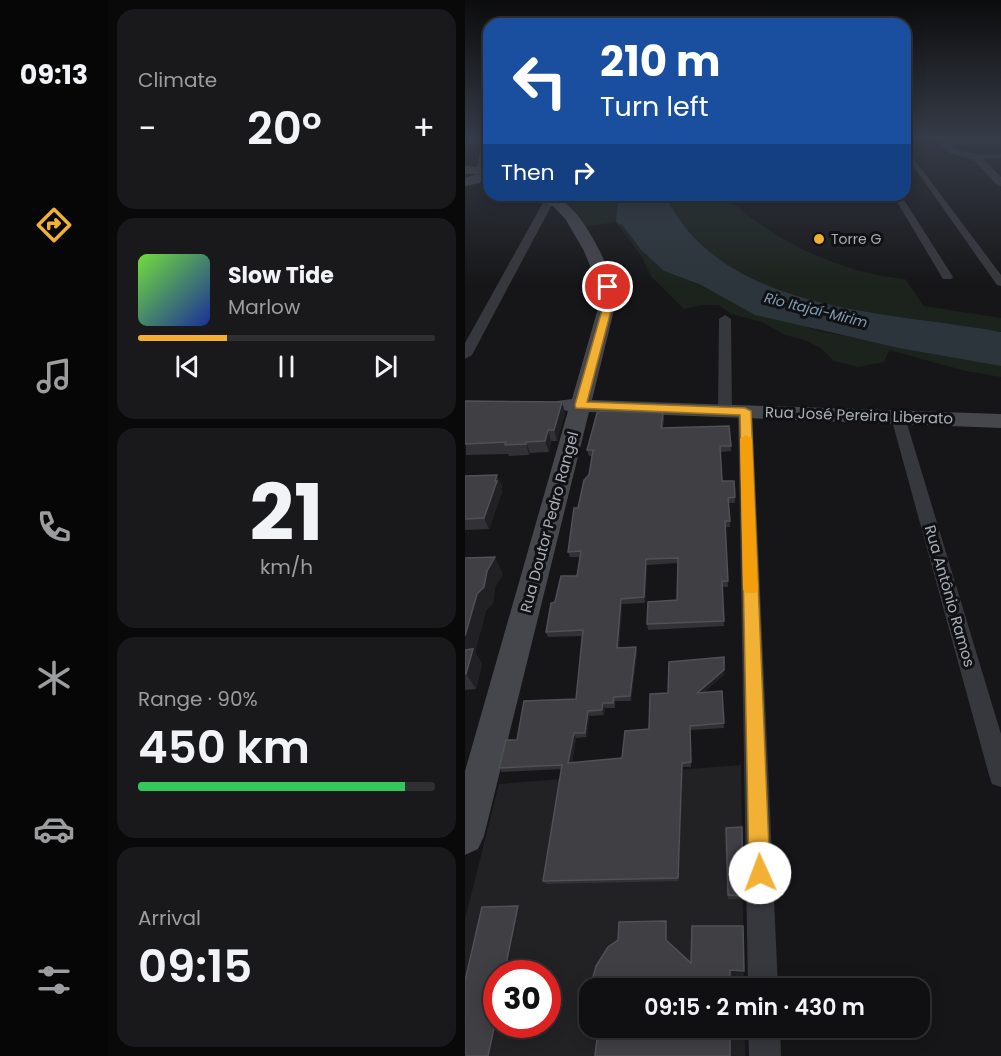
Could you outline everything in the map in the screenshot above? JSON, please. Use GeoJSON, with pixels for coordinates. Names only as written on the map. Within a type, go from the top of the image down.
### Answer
{"type":"FeatureCollection","features":[{"type":"Feature","properties":{"kind":"main road","name":"Rua Doutor Pedro Rangel"},"geometry":{"type":"LineString","coordinates":[[465,836],[470,799],[609,298],[605,276],[568,214],[550,201]]}},
{"type":"Feature","properties":{"kind":"main road"},"geometry":{"type":"LineString","coordinates":[[541,216],[554,213],[568,214]]}},
{"type":"Feature","properties":{"kind":"main road","name":"Rua José Pereira Liberato"},"geometry":{"type":"LineString","coordinates":[[546,404],[1001,421]]}},
{"type":"Feature","properties":{"kind":"street"},"geometry":{"type":"LineString","coordinates":[[926,187],[1001,283]]}},
{"type":"Feature","properties":{"kind":"street"},"geometry":{"type":"LineString","coordinates":[[465,355],[541,216],[543,201]]}},
{"type":"Feature","properties":{"kind":"street"},"geometry":{"type":"LineString","coordinates":[[901,201],[947,277]]}},
{"type":"Feature","properties":{"kind":"street"},"geometry":{"type":"LineString","coordinates":[[725,319],[735,411],[763,978]]}},
{"type":"Feature","properties":{"kind":"street","name":"Rua Antônio Ramos"},"geometry":{"type":"LineString","coordinates":[[898,417],[1001,776]]}},
{"type":"Feature","properties":{"kind":"street"},"geometry":{"type":"LineString","coordinates":[[764,1038],[765,1056]]}},
{"type":"Feature","properties":{"kind":"shaded area"},"geometry":{"type":"Polygon","coordinates":[[[561,201],[622,201],[620,222],[641,250],[664,271],[819,331],[1001,366],[1001,377],[966,371],[889,350],[884,362],[858,367],[834,361],[821,348],[805,340],[785,335],[762,322],[731,314],[719,305],[703,305],[684,309],[651,276],[642,257],[616,222],[584,227],[570,207],[561,201]]]}},
{"type":"Feature","properties":{"kind":"shaded area"},"geometry":{"type":"Polygon","coordinates":[[[669,201],[731,201],[763,226],[808,252],[856,270],[905,279],[924,306],[1001,318],[1001,332],[860,311],[812,300],[767,285],[726,264],[691,234],[669,201]]]}},
{"type":"Feature","properties":{"kind":"shaded area"},"geometry":{"type":"Polygon","coordinates":[[[741,765],[744,978],[579,978],[579,1038],[745,1038],[745,1056],[465,1056],[465,919],[499,784],[741,765]]]}},
{"type":"Feature","properties":{"kind":"water","name":"Rio Itajaí-Mirim"},"geometry":{"type":"Polygon","coordinates":[[[622,201],[669,201],[691,234],[726,264],[767,285],[812,300],[860,311],[1001,332],[1001,366],[899,348],[755,315],[701,285],[664,271],[641,250],[620,222],[622,201]]]}},
{"type":"Feature","properties":{"kind":"building"},"geometry":{"type":"Polygon","coordinates":[[[465,401],[562,402],[554,430],[548,430],[545,441],[505,445],[506,442],[465,444],[465,401]]]}},
{"type":"Feature","properties":{"kind":"building"},"geometry":{"type":"Polygon","coordinates":[[[601,411],[663,413],[661,428],[729,426],[731,446],[720,446],[722,481],[734,481],[735,497],[728,498],[730,521],[725,521],[728,581],[722,581],[724,621],[647,624],[648,602],[677,600],[678,558],[646,559],[644,597],[621,599],[617,648],[636,647],[630,696],[614,697],[613,703],[603,703],[602,710],[588,711],[585,733],[574,733],[568,763],[622,758],[625,731],[649,729],[650,694],[668,693],[669,662],[724,657],[724,670],[697,693],[722,691],[724,723],[690,726],[691,762],[682,763],[678,878],[543,881],[562,765],[499,768],[506,740],[517,740],[524,701],[576,699],[583,630],[546,632],[551,603],[555,602],[561,576],[577,576],[581,551],[568,552],[574,508],[578,508],[584,480],[589,475],[593,450],[587,450],[597,413],[601,411]]]}},
{"type":"Feature","properties":{"kind":"building"},"geometry":{"type":"Polygon","coordinates":[[[497,475],[484,518],[465,519],[465,476],[497,475]]]}},
{"type":"Feature","properties":{"kind":"building"},"geometry":{"type":"Polygon","coordinates":[[[495,557],[487,571],[484,587],[477,594],[465,636],[465,558],[495,557]]]}},
{"type":"Feature","properties":{"kind":"building"},"geometry":{"type":"Polygon","coordinates":[[[473,649],[466,674],[465,674],[465,650],[473,649]]]}},
{"type":"Feature","properties":{"kind":"building"},"geometry":{"type":"Polygon","coordinates":[[[742,827],[743,896],[728,895],[726,828],[742,827]]]}},
{"type":"Feature","properties":{"kind":"building"},"geometry":{"type":"Polygon","coordinates":[[[518,906],[507,960],[483,960],[483,1038],[492,1038],[488,1056],[465,1056],[465,981],[482,907],[518,906]]]}},
{"type":"Feature","properties":{"kind":"building"},"geometry":{"type":"Polygon","coordinates":[[[666,921],[666,940],[691,963],[692,926],[743,926],[744,971],[730,970],[730,978],[593,978],[596,966],[608,947],[618,940],[619,922],[666,921]]]}},
{"type":"Feature","properties":{"kind":"building"},"geometry":{"type":"Polygon","coordinates":[[[597,1038],[730,1038],[730,1056],[595,1056],[597,1038]]]}},
{"type":"Feature","properties":{"kind":"waterway"},"geometry":{"type":"LineString","coordinates":[[620,222],[622,201]]}},
{"type":"Feature","properties":{"kind":"slow traffic"},"geometry":{"type":"LineString","coordinates":[[746,439],[751,589]]}},
{"type":"Feature","properties":{"kind":"place","name":"Torre G"},"geometry":{"type":"Point","coordinates":[819,239]}},
{"type":"Feature","properties":{"kind":"route"},"geometry":{"type":"LineString","coordinates":[[608,287],[607,307],[580,405],[745,411],[760,873]]}}]}
